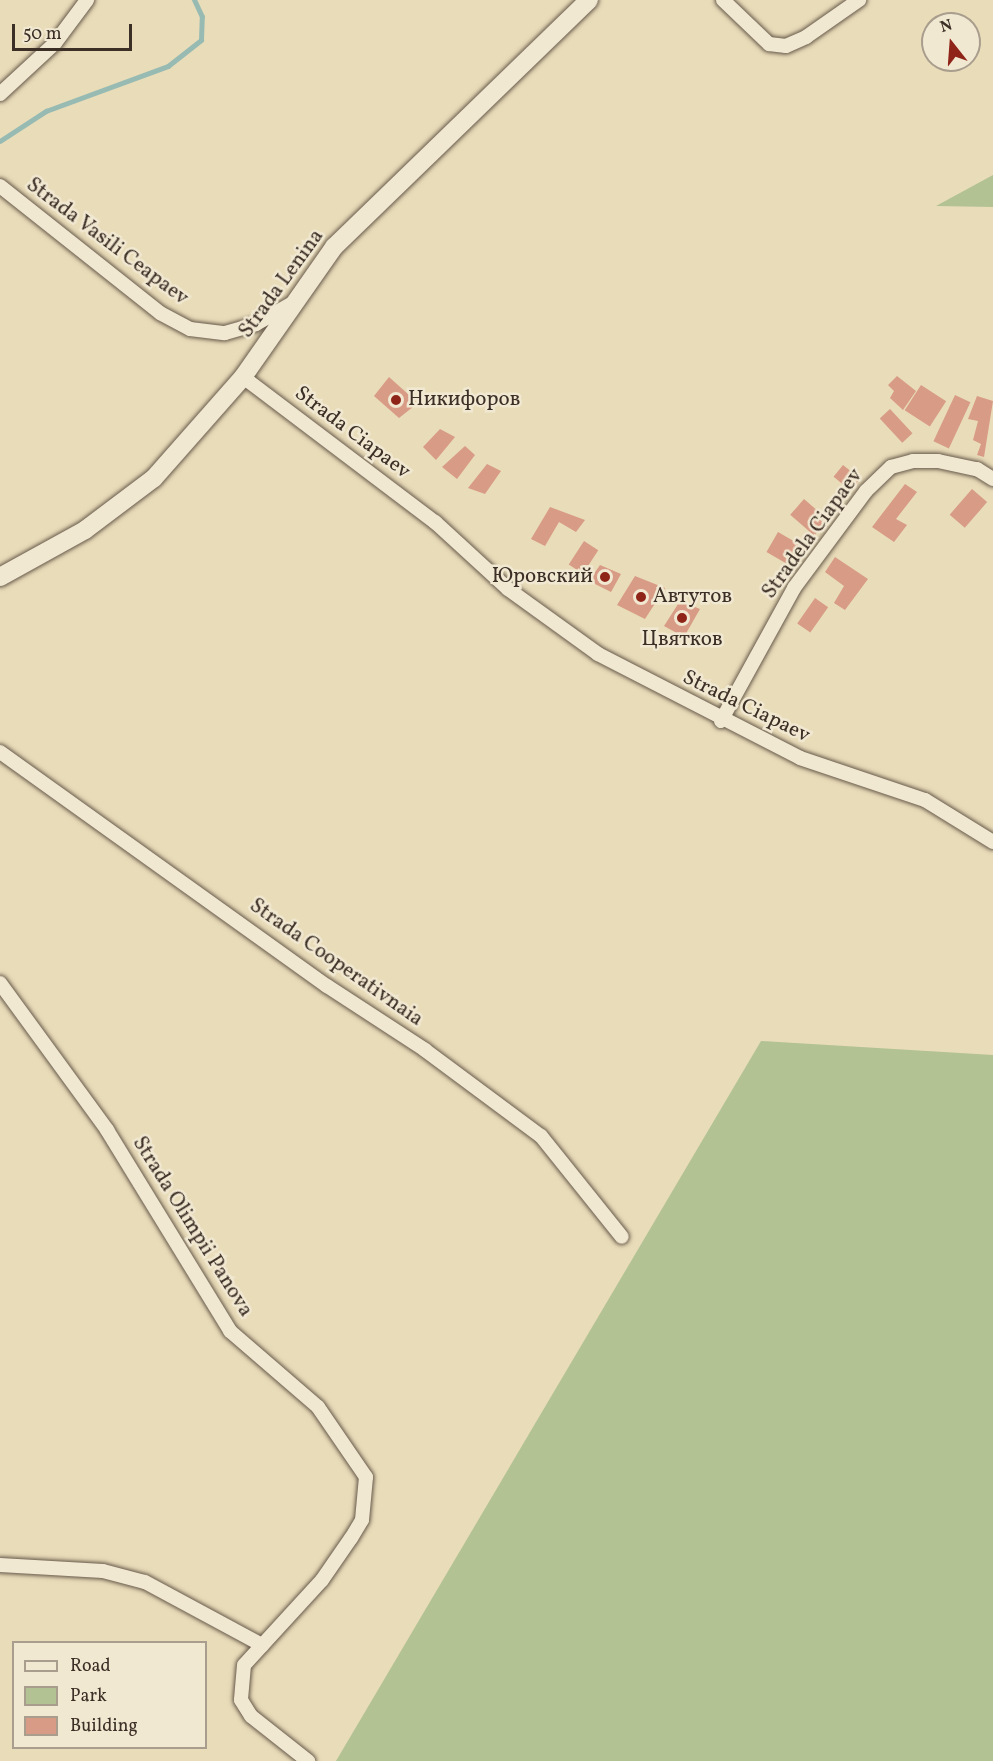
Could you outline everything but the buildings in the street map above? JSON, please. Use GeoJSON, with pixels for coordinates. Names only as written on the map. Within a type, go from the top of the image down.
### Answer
{"type":"FeatureCollection","features":[{"type":"Feature","properties":{"kind":"street"},"geometry":{"type":"LineString","coordinates":[[0,94],[55,43],[87,0]]}},
{"type":"Feature","properties":{"kind":"street","name":"Strada Lenina"},"geometry":{"type":"LineString","coordinates":[[0,577],[117,508],[154,478],[243,377],[291,304],[334,247],[590,0]]}},
{"type":"Feature","properties":{"kind":"street"},"geometry":{"type":"LineString","coordinates":[[723,0],[769,44],[786,46],[806,37],[859,0]]}},
{"type":"Feature","properties":{"kind":"street","name":"Strada Vasili Ceapaev"},"geometry":{"type":"LineString","coordinates":[[2,187],[160,313],[190,329],[225,333],[256,324],[291,304]]}},
{"type":"Feature","properties":{"kind":"street","name":"Strada Ciapaev"},"geometry":{"type":"LineString","coordinates":[[243,377],[435,522],[508,588],[598,654],[721,721],[800,758],[925,800],[993,842]]}},
{"type":"Feature","properties":{"kind":"street","name":"Stradela Ciapaev"},"geometry":{"type":"LineString","coordinates":[[721,721],[794,588],[866,491],[891,467],[913,461],[938,461],[977,470],[993,479]]}},
{"type":"Feature","properties":{"kind":"street","name":"Strada Cooperativnaia"},"geometry":{"type":"LineString","coordinates":[[0,752],[327,986],[434,1056],[541,1136],[622,1237]]}},
{"type":"Feature","properties":{"kind":"street","name":"Strada Olimpii Panova"},"geometry":{"type":"LineString","coordinates":[[0,983],[107,1130],[230,1331],[318,1407],[366,1477],[362,1520],[351,1538],[322,1580],[244,1665],[241,1700],[251,1716],[308,1761]]}},
{"type":"Feature","properties":{"kind":"street"},"geometry":{"type":"LineString","coordinates":[[0,1565],[103,1571],[145,1582],[262,1645]]}},
{"type":"Feature","properties":{"kind":"green space"},"geometry":{"type":"Polygon","coordinates":[[[993,175],[993,207],[936,206],[993,175]]]}},
{"type":"Feature","properties":{"kind":"green space"},"geometry":{"type":"Polygon","coordinates":[[[761,1041],[993,1055],[993,1761],[336,1761],[761,1041]]]}},
{"type":"Feature","properties":{"kind":"waterway"},"geometry":{"type":"LineString","coordinates":[[0,141],[46,111],[168,66],[201,40],[202,17],[194,0]]}},
{"type":"Feature","properties":{"kind":"place","name":"Никифоров"},"geometry":{"type":"Point","coordinates":[396,400]}},
{"type":"Feature","properties":{"kind":"place","name":"Юровский"},"geometry":{"type":"Point","coordinates":[605,577]}},
{"type":"Feature","properties":{"kind":"place","name":"Автутов"},"geometry":{"type":"Point","coordinates":[641,597]}},
{"type":"Feature","properties":{"kind":"place","name":"Цвятков"},"geometry":{"type":"Point","coordinates":[682,618]}}]}
